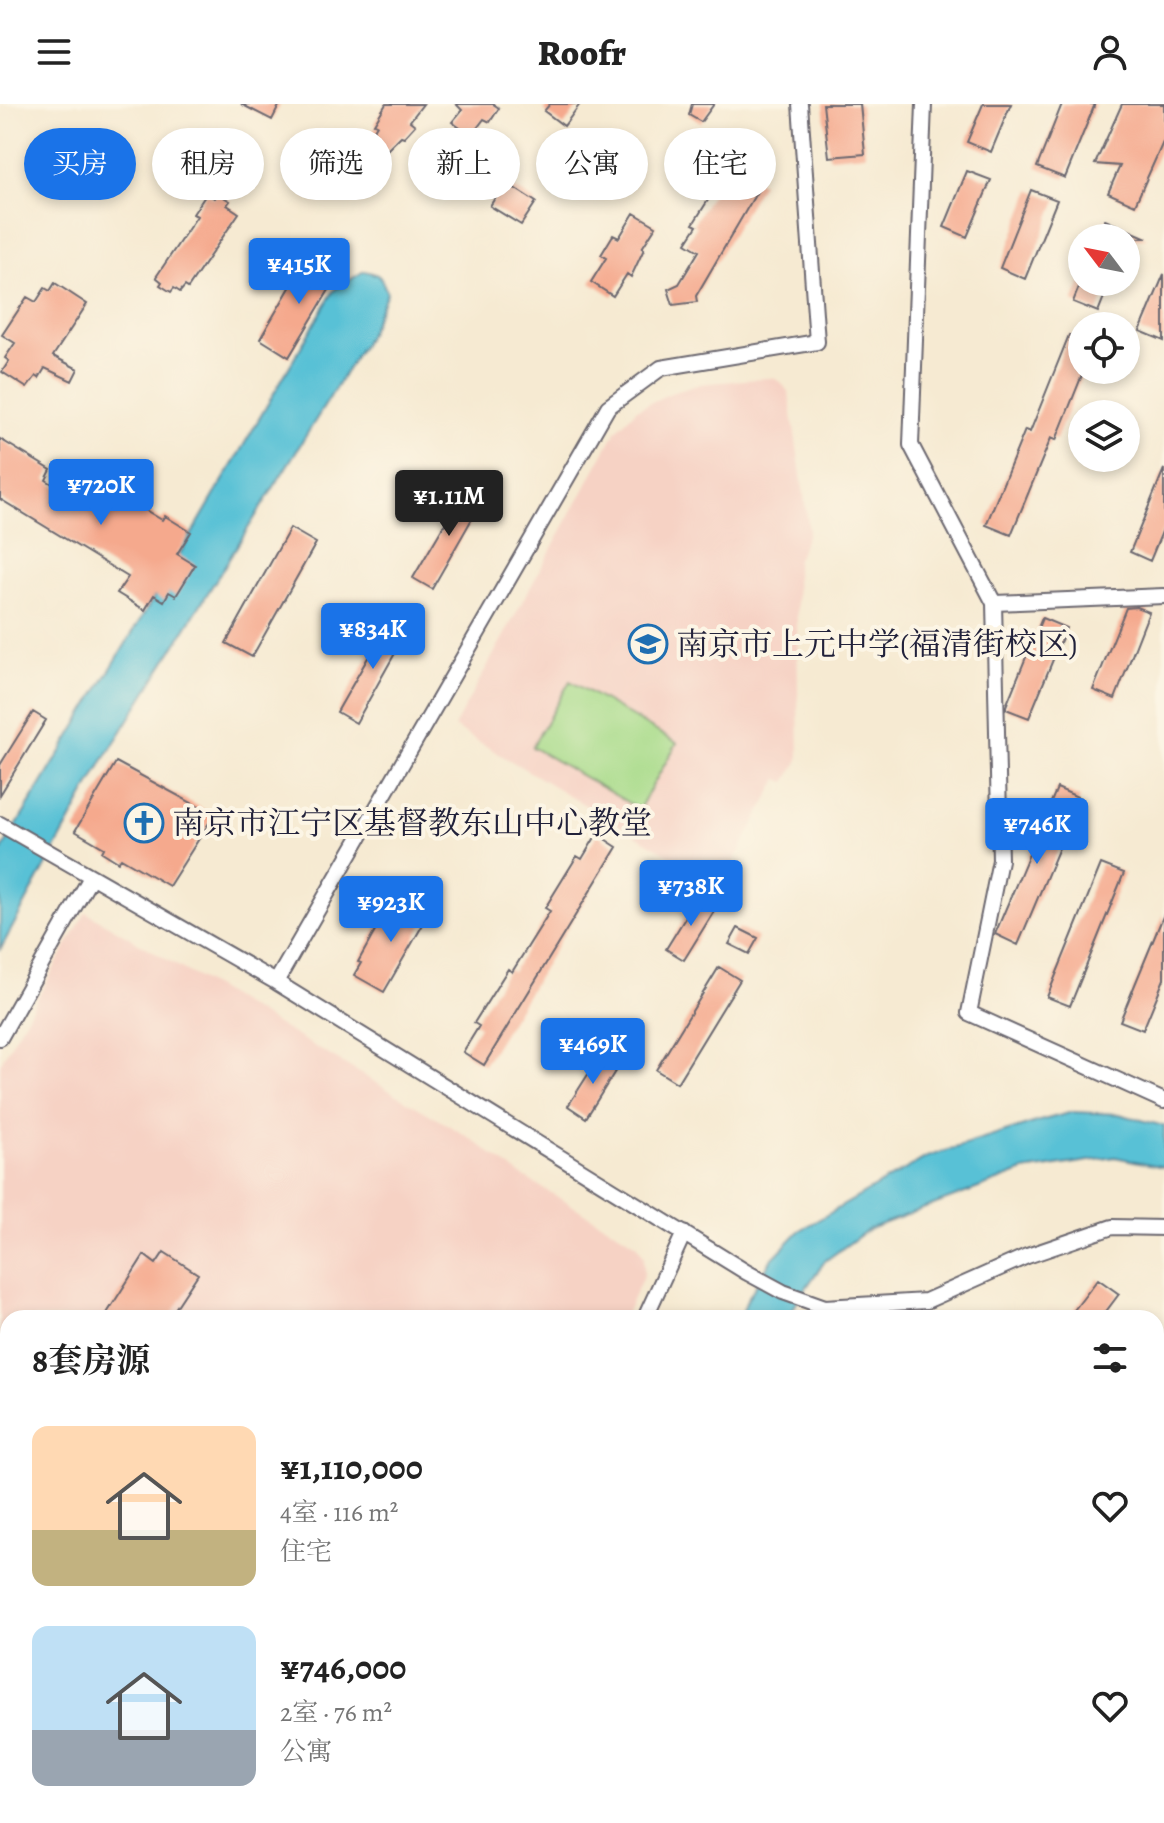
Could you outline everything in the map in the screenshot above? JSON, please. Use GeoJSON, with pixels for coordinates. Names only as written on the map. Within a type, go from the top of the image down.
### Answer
{"type":"FeatureCollection","features":[{"type":"Feature","properties":{"kind":"street"},"geometry":{"type":"LineString","coordinates":[[276,982],[608,407],[661,368],[817,342],[800,104]]}},
{"type":"Feature","properties":{"kind":"street"},"geometry":{"type":"LineString","coordinates":[[924,104],[911,445],[994,603],[1000,860],[969,1013],[1164,1101]]}},
{"type":"Feature","properties":{"kind":"street"},"geometry":{"type":"LineString","coordinates":[[994,603],[1164,596]]}},
{"type":"Feature","properties":{"kind":"street"},"geometry":{"type":"LineString","coordinates":[[0,824],[276,982],[746,1272],[783,1292],[825,1307],[926,1301],[1027,1256],[1112,1227],[1164,1228]]}},
{"type":"Feature","properties":{"kind":"street"},"geometry":{"type":"LineString","coordinates":[[0,1038],[91,877]]}},
{"type":"Feature","properties":{"kind":"street"},"geometry":{"type":"LineString","coordinates":[[649,1310],[684,1233]]}},
{"type":"Feature","properties":{"kind":"shaded area","name":"南京市上元中学(福清街校区)"},"geometry":{"type":"Polygon","coordinates":[[[773,378],[781,382],[789,393],[809,530],[796,562],[799,760],[786,782],[778,779],[721,886],[454,727],[616,431],[637,409],[671,393],[701,384],[773,378]]]}},
{"type":"Feature","properties":{"kind":"shaded area"},"geometry":{"type":"Polygon","coordinates":[[[86,912],[470,1138],[519,1174],[637,1244],[644,1257],[644,1274],[628,1310],[0,1310],[0,1064],[86,912]]]}},
{"type":"Feature","properties":{"kind":"green space"},"geometry":{"type":"Polygon","coordinates":[[[570,681],[677,743],[639,809],[532,747],[570,681]]]}},
{"type":"Feature","properties":{"kind":"water"},"geometry":{"type":"Polygon","coordinates":[[[364,271],[380,277],[387,293],[368,336],[103,761],[0,950],[0,853],[334,290],[364,271]]]}},
{"type":"Feature","properties":{"kind":"water"},"geometry":{"type":"Polygon","coordinates":[[[1073,1112],[1119,1114],[1164,1126],[1164,1167],[1115,1157],[1024,1171],[869,1229],[825,1261],[793,1310],[743,1310],[771,1260],[799,1231],[927,1157],[1073,1112]]]}},
{"type":"Feature","properties":{"kind":"building"},"geometry":{"type":"Polygon","coordinates":[[[241,104],[280,104],[272,120],[241,104]]]}},
{"type":"Feature","properties":{"kind":"building"},"geometry":{"type":"Polygon","coordinates":[[[386,104],[423,104],[410,121],[415,125],[392,145],[392,128],[375,128],[377,125],[374,124],[386,104]]]}},
{"type":"Feature","properties":{"kind":"building"},"geometry":{"type":"Polygon","coordinates":[[[456,104],[493,104],[499,108],[490,122],[484,119],[477,128],[460,128],[452,122],[462,110],[456,104]]]}},
{"type":"Feature","properties":{"kind":"building"},"geometry":{"type":"Polygon","coordinates":[[[550,104],[580,104],[564,126],[544,111],[550,104]]]}},
{"type":"Feature","properties":{"kind":"building"},"geometry":{"type":"Polygon","coordinates":[[[692,104],[714,104],[701,122],[689,115],[692,104]]]}},
{"type":"Feature","properties":{"kind":"building"},"geometry":{"type":"Polygon","coordinates":[[[823,104],[860,104],[865,154],[829,157],[823,104]]]}},
{"type":"Feature","properties":{"kind":"building"},"geometry":{"type":"Polygon","coordinates":[[[983,104],[1011,104],[991,152],[967,142],[983,104]]]}},
{"type":"Feature","properties":{"kind":"building"},"geometry":{"type":"Polygon","coordinates":[[[1062,104],[1095,104],[1065,178],[1037,167],[1062,104]]]}},
{"type":"Feature","properties":{"kind":"building"},"geometry":{"type":"Polygon","coordinates":[[[1122,104],[1164,104],[1164,140],[1135,205],[1108,193],[1120,166],[1095,164],[1122,104]]]}},
{"type":"Feature","properties":{"kind":"building"},"geometry":{"type":"Polygon","coordinates":[[[967,171],[991,180],[967,237],[944,227],[967,171]]]}},
{"type":"Feature","properties":{"kind":"building"},"geometry":{"type":"Polygon","coordinates":[[[1031,190],[1057,200],[1025,279],[1000,268],[1031,190]]]}},
{"type":"Feature","properties":{"kind":"building"},"geometry":{"type":"Polygon","coordinates":[[[520,192],[536,202],[521,225],[490,206],[494,200],[520,200],[520,192]]]}},
{"type":"Feature","properties":{"kind":"building"},"geometry":{"type":"Polygon","coordinates":[[[202,200],[228,200],[227,205],[239,213],[188,288],[185,286],[180,292],[174,288],[171,292],[160,285],[162,282],[156,277],[197,216],[193,214],[202,200]]]}},
{"type":"Feature","properties":{"kind":"building"},"geometry":{"type":"Polygon","coordinates":[[[708,200],[752,200],[696,296],[697,302],[673,305],[668,289],[679,284],[699,251],[686,243],[697,226],[693,224],[708,200]]]}},
{"type":"Feature","properties":{"kind":"building"},"geometry":{"type":"Polygon","coordinates":[[[634,213],[656,226],[642,248],[631,277],[627,274],[613,296],[591,282],[606,258],[601,255],[613,235],[619,238],[634,213]]]}},
{"type":"Feature","properties":{"kind":"building"},"geometry":{"type":"Polygon","coordinates":[[[309,255],[339,273],[289,357],[260,339],[309,255]]]}},
{"type":"Feature","properties":{"kind":"building"},"geometry":{"type":"Polygon","coordinates":[[[1164,274],[1164,341],[1140,331],[1164,274]]]}},
{"type":"Feature","properties":{"kind":"building"},"geometry":{"type":"Polygon","coordinates":[[[55,283],[87,304],[53,356],[78,369],[72,381],[45,368],[27,388],[2,372],[9,361],[5,358],[15,343],[2,335],[27,297],[36,302],[45,288],[50,291],[55,283]]]}},
{"type":"Feature","properties":{"kind":"building"},"geometry":{"type":"Polygon","coordinates":[[[1075,296],[1104,296],[1098,312],[1073,302],[1075,296]]]}},
{"type":"Feature","properties":{"kind":"building"},"geometry":{"type":"Polygon","coordinates":[[[1068,337],[1068,384],[1078,384],[1072,400],[1068,400],[1068,410],[1056,440],[1051,438],[1011,535],[986,525],[1025,430],[1030,432],[1068,337]]]}},
{"type":"Feature","properties":{"kind":"building"},"geometry":{"type":"Polygon","coordinates":[[[0,439],[51,470],[46,480],[85,504],[107,473],[117,480],[112,490],[162,520],[165,516],[191,532],[177,554],[195,565],[176,596],[169,592],[164,601],[154,595],[145,610],[117,593],[128,577],[0,499],[0,439]]]}},
{"type":"Feature","properties":{"kind":"building"},"geometry":{"type":"Polygon","coordinates":[[[1164,469],[1164,527],[1150,561],[1130,552],[1164,469]]]}},
{"type":"Feature","properties":{"kind":"building"},"geometry":{"type":"Polygon","coordinates":[[[467,486],[485,496],[432,589],[413,578],[467,486]]]}},
{"type":"Feature","properties":{"kind":"building"},"geometry":{"type":"Polygon","coordinates":[[[290,528],[316,543],[252,657],[226,643],[290,528]]]}},
{"type":"Feature","properties":{"kind":"building"},"geometry":{"type":"Polygon","coordinates":[[[1136,607],[1149,612],[1115,699],[1093,690],[1126,608],[1136,607]]]}},
{"type":"Feature","properties":{"kind":"building"},"geometry":{"type":"Polygon","coordinates":[[[1042,618],[1066,628],[1029,718],[1006,709],[1006,706],[1042,618]]]}},
{"type":"Feature","properties":{"kind":"building"},"geometry":{"type":"Polygon","coordinates":[[[390,619],[408,630],[356,723],[337,712],[390,619]]]}},
{"type":"Feature","properties":{"kind":"building"},"geometry":{"type":"Polygon","coordinates":[[[33,712],[46,720],[0,795],[0,765],[33,712]]]}},
{"type":"Feature","properties":{"kind":"building","name":"南京市江宁区基督教东山中心教堂"},"geometry":{"type":"Polygon","coordinates":[[[116,762],[214,815],[169,886],[121,858],[118,862],[102,852],[104,848],[75,831],[116,762]]]}},
{"type":"Feature","properties":{"kind":"building"},"geometry":{"type":"Polygon","coordinates":[[[1057,788],[1080,798],[1018,945],[995,934],[1057,788]]]}},
{"type":"Feature","properties":{"kind":"building"},"geometry":{"type":"Polygon","coordinates":[[[597,834],[617,847],[484,1065],[463,1052],[479,1026],[474,1023],[508,969],[512,972],[550,911],[545,908],[577,856],[582,859],[597,834]]]}},
{"type":"Feature","properties":{"kind":"building"},"geometry":{"type":"Polygon","coordinates":[[[1101,864],[1124,873],[1070,1006],[1047,997],[1101,864]]]}},
{"type":"Feature","properties":{"kind":"building"},"geometry":{"type":"Polygon","coordinates":[[[399,897],[429,914],[384,992],[354,975],[379,924],[383,925],[399,897]]]}},
{"type":"Feature","properties":{"kind":"building"},"geometry":{"type":"Polygon","coordinates":[[[698,897],[716,908],[684,960],[666,949],[698,897]]]}},
{"type":"Feature","properties":{"kind":"building"},"geometry":{"type":"Polygon","coordinates":[[[1164,914],[1164,979],[1143,1030],[1120,1021],[1164,914]]]}},
{"type":"Feature","properties":{"kind":"building"},"geometry":{"type":"Polygon","coordinates":[[[738,928],[758,938],[749,954],[729,944],[738,928]]]}},
{"type":"Feature","properties":{"kind":"building"},"geometry":{"type":"Polygon","coordinates":[[[719,967],[740,980],[677,1083],[656,1070],[719,967]]]}},
{"type":"Feature","properties":{"kind":"building"},"geometry":{"type":"Polygon","coordinates":[[[601,1054],[619,1065],[586,1118],[568,1106],[601,1054]]]}},
{"type":"Feature","properties":{"kind":"building"},"geometry":{"type":"Polygon","coordinates":[[[164,1252],[198,1274],[174,1310],[109,1310],[144,1255],[156,1264],[164,1252]]]}},
{"type":"Feature","properties":{"kind":"building"},"geometry":{"type":"Polygon","coordinates":[[[1098,1279],[1119,1294],[1107,1310],[1074,1310],[1098,1279]]]}},
{"type":"Feature","properties":{"kind":"place","name":"南京市上元中学(福清街校区)"},"geometry":{"type":"Point","coordinates":[648,644]}},
{"type":"Feature","properties":{"kind":"place","name":"南京市江宁区基督教东山中心教堂"},"geometry":{"type":"Point","coordinates":[144,823]}}]}
